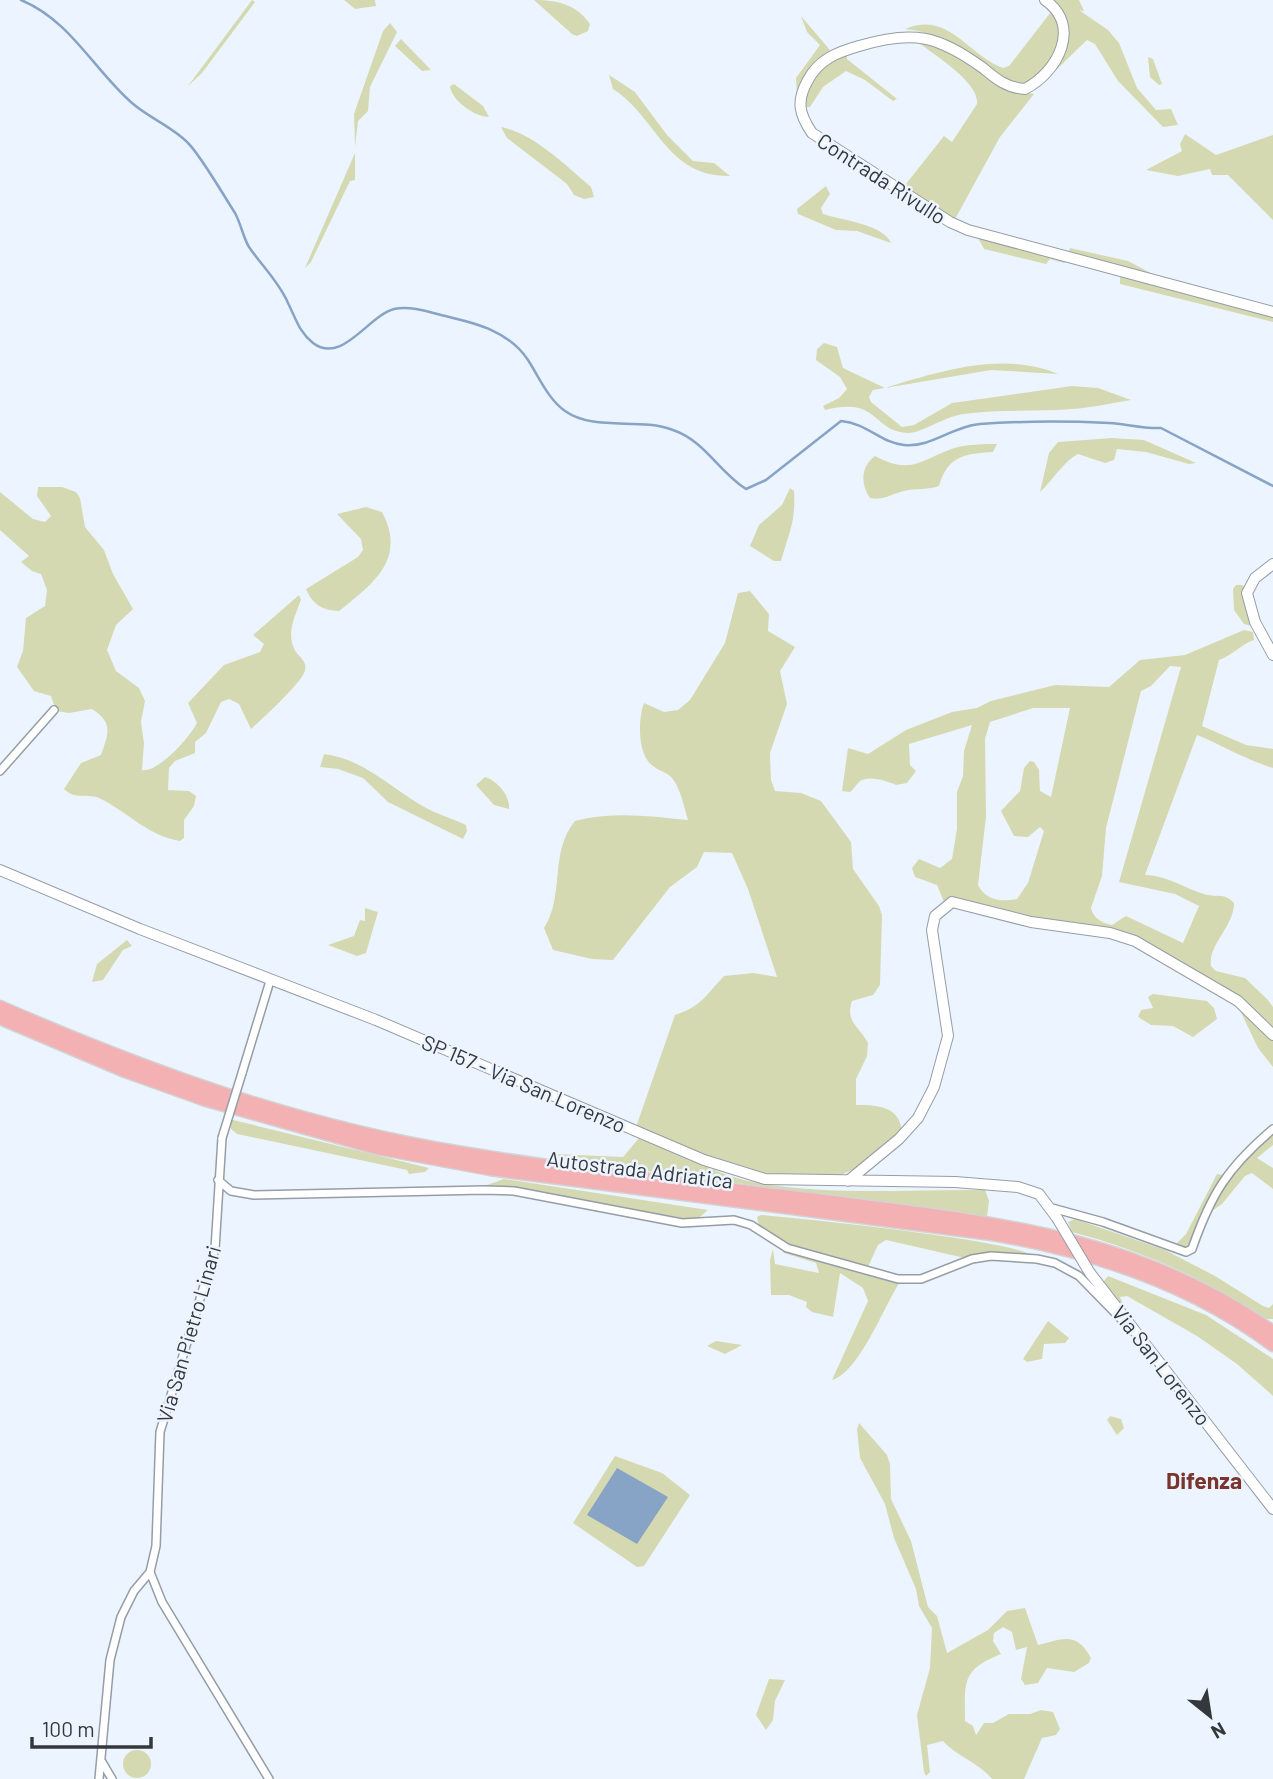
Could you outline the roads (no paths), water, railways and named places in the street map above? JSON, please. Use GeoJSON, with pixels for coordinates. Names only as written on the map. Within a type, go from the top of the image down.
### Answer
{"type":"FeatureCollection","features":[{"type":"Feature","properties":{"kind":"highway","name":"Autostrada Adriatica"},"geometry":{"type":"LineString","coordinates":[[0,1007],[187,1082],[282,1112],[383,1138],[518,1162],[997,1224],[1080,1241],[1183,1279],[1273,1332]]}},
{"type":"Feature","properties":{"kind":"highway","name":"Autostrada Adriatica"},"geometry":{"type":"LineString","coordinates":[[0,1018],[116,1067],[206,1100],[377,1148],[503,1171],[992,1234],[1068,1249],[1129,1268],[1179,1289],[1234,1319],[1273,1345]]}},
{"type":"Feature","properties":{"kind":"street","name":"Contrada Rivullo"},"geometry":{"type":"LineString","coordinates":[[1045,0],[1059,13],[1064,24],[1065,38],[1062,50],[1046,72],[1025,89],[1013,88],[1000,81],[942,42],[919,35],[894,36],[820,62],[805,84],[799,104],[802,118],[812,133],[950,222],[968,230],[1273,312]]}},
{"type":"Feature","properties":{"kind":"street"},"geometry":{"type":"LineString","coordinates":[[1273,564],[1255,578],[1247,593],[1255,622],[1273,655]]}},
{"type":"Feature","properties":{"kind":"street"},"geometry":{"type":"LineString","coordinates":[[0,771],[54,710]]}},
{"type":"Feature","properties":{"kind":"street","name":"SP 157 - Via San Lorenzo"},"geometry":{"type":"LineString","coordinates":[[0,870],[270,981],[376,1020],[745,1175],[765,1180],[1018,1187],[1039,1194],[1057,1218]]}},
{"type":"Feature","properties":{"kind":"street"},"geometry":{"type":"LineString","coordinates":[[848,1181],[899,1139],[918,1118],[934,1087],[948,1036],[948,1019],[935,960],[932,923],[941,908],[952,902],[1031,922],[1111,933],[1135,941],[1238,1001],[1273,1035]]}},
{"type":"Feature","properties":{"kind":"street","name":"Via San Pietro Linari"},"geometry":{"type":"LineString","coordinates":[[99,1779],[105,1690],[116,1634],[134,1591],[150,1572],[156,1545],[160,1432],[215,1250],[222,1138],[270,981]]}},
{"type":"Feature","properties":{"kind":"street"},"geometry":{"type":"LineString","coordinates":[[1052,1208],[1103,1222],[1186,1252],[1192,1250],[1215,1189],[1235,1162],[1273,1129]]}},
{"type":"Feature","properties":{"kind":"street"},"geometry":{"type":"LineString","coordinates":[[218,1180],[231,1191],[254,1195],[514,1191],[682,1223],[734,1220],[751,1224],[787,1248],[907,1280],[942,1273],[981,1258],[1037,1259],[1069,1270],[1121,1320],[1129,1322]]}},
{"type":"Feature","properties":{"kind":"street","name":"Via San Lorenzo"},"geometry":{"type":"LineString","coordinates":[[1057,1218],[1090,1273],[1273,1509]]}},
{"type":"Feature","properties":{"kind":"street"},"geometry":{"type":"LineString","coordinates":[[150,1572],[162,1602],[268,1779]]}},
{"type":"Feature","properties":{"kind":"street"},"geometry":{"type":"LineString","coordinates":[[101,1760],[112,1779]]}},
{"type":"Feature","properties":{"kind":"water"},"geometry":{"type":"Polygon","coordinates":[[[617,1468],[668,1497],[637,1544],[587,1515],[617,1468]]]}},
{"type":"Feature","properties":{"kind":"waterway"},"geometry":{"type":"LineString","coordinates":[[21,0],[54,20],[132,103],[182,137],[193,149],[235,213],[249,247],[280,288],[301,330],[313,343],[324,348],[345,344],[374,320],[394,309],[418,309],[478,325],[511,341],[528,360],[549,394],[565,411],[590,421],[646,424],[673,430],[694,441],[746,489],[766,480],[841,421],[859,425],[888,441],[904,445],[923,443],[980,424],[1077,422],[1161,428],[1273,486]]}},
{"type":"Feature","properties":{"kind":"district","name":"Difenza"},"geometry":{"type":"Point","coordinates":[1204,1480]}}]}
